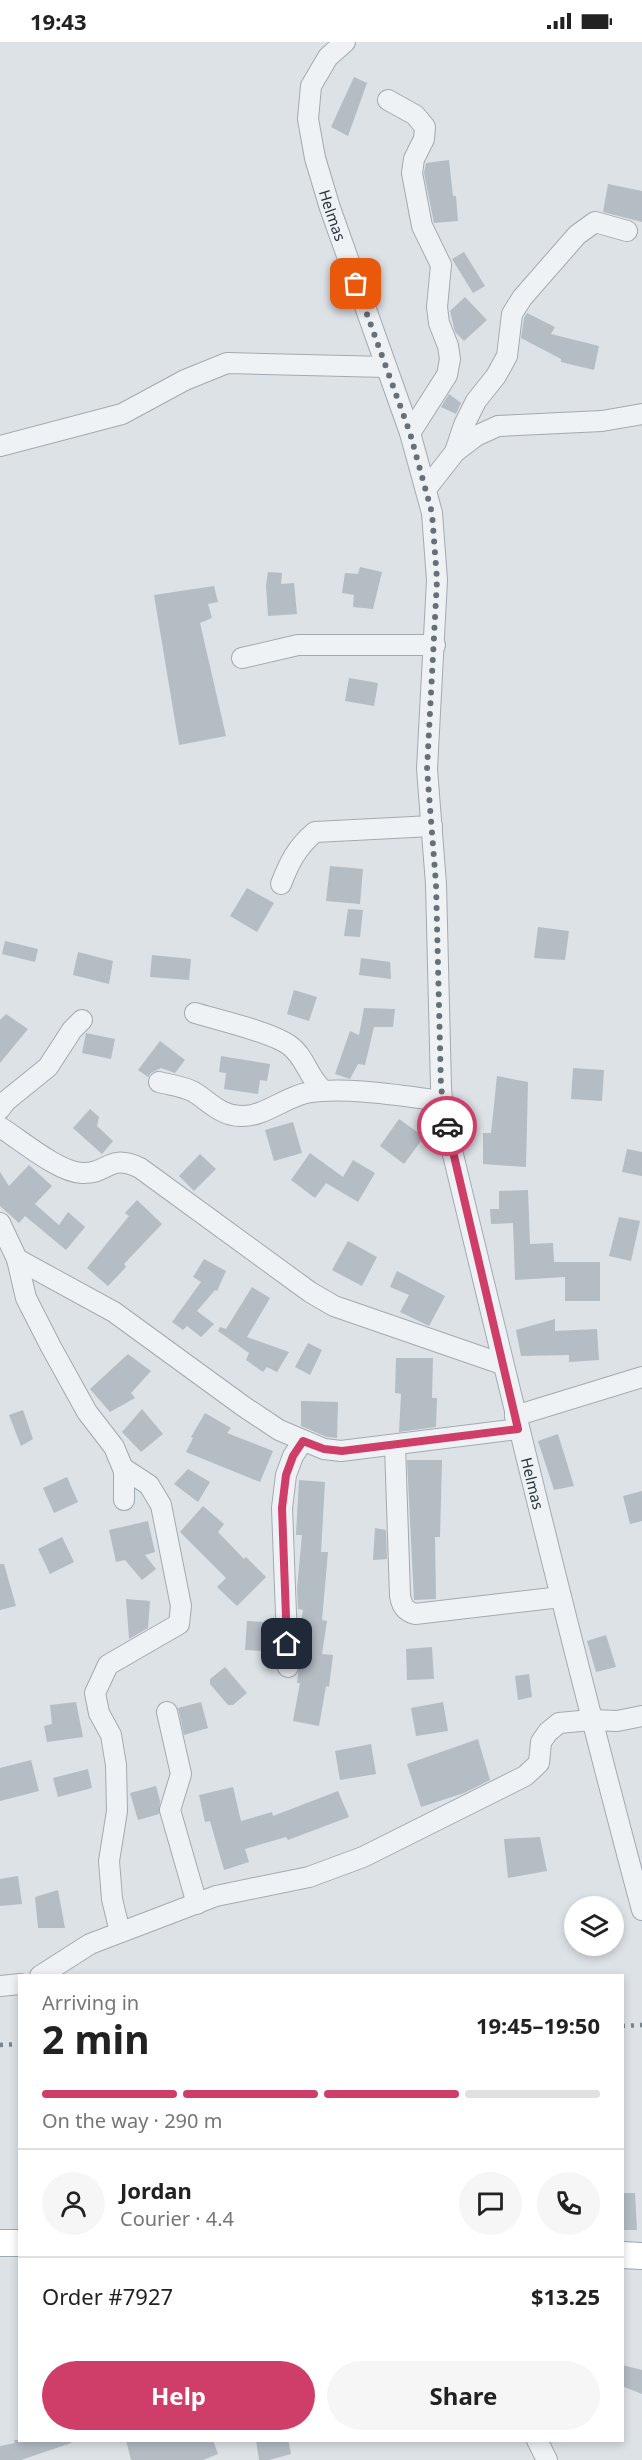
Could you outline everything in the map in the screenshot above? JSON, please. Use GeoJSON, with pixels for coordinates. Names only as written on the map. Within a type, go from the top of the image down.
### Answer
{"type":"FeatureCollection","features":[{"type":"Feature","properties":{"kind":"main road"},"geometry":{"type":"LineString","coordinates":[[0,2243],[18,2243]]}},
{"type":"Feature","properties":{"kind":"main road"},"geometry":{"type":"LineString","coordinates":[[624,2255],[642,2256]]}},
{"type":"Feature","properties":{"kind":"street","name":"Helmas"},"geometry":{"type":"LineString","coordinates":[[345,42],[328,57],[311,86],[308,119],[315,158],[330,208],[410,433],[432,513],[437,580],[427,769],[436,884],[442,1101],[516,1422],[591,1720],[642,1910]]}},
{"type":"Feature","properties":{"kind":"street"},"geometry":{"type":"LineString","coordinates":[[388,100],[415,114],[424,127],[424,139],[414,159],[412,174],[422,226],[441,265],[437,306],[439,323],[448,346],[450,359],[447,375],[410,433]]}},
{"type":"Feature","properties":{"kind":"street"},"geometry":{"type":"LineString","coordinates":[[426,489],[454,452],[476,401],[496,376],[507,356],[512,314],[522,298],[577,235],[595,222],[627,231]]}},
{"type":"Feature","properties":{"kind":"street"},"geometry":{"type":"LineString","coordinates":[[0,446],[122,414],[185,380],[227,363],[386,367]]}},
{"type":"Feature","properties":{"kind":"street"},"geometry":{"type":"LineString","coordinates":[[454,452],[476,436],[498,426],[602,421],[642,414]]}},
{"type":"Feature","properties":{"kind":"street"},"geometry":{"type":"LineString","coordinates":[[242,658],[298,645],[435,645]]}},
{"type":"Feature","properties":{"kind":"street"},"geometry":{"type":"LineString","coordinates":[[281,884],[288,865],[301,844],[315,832],[432,825]]}},
{"type":"Feature","properties":{"kind":"street"},"geometry":{"type":"LineString","coordinates":[[195,1013],[289,1045],[302,1059],[313,1083],[323,1090]]}},
{"type":"Feature","properties":{"kind":"street"},"geometry":{"type":"LineString","coordinates":[[0,1109],[6,1101],[48,1067],[72,1030],[82,1020]]}},
{"type":"Feature","properties":{"kind":"street"},"geometry":{"type":"LineString","coordinates":[[159,1082],[180,1086],[193,1092],[210,1106],[227,1114],[243,1117],[303,1094],[323,1090],[442,1101]]}},
{"type":"Feature","properties":{"kind":"street"},"geometry":{"type":"LineString","coordinates":[[0,1127],[66,1169],[80,1173],[94,1172],[115,1161],[129,1163],[140,1168],[310,1292],[334,1306],[502,1364]]}},
{"type":"Feature","properties":{"kind":"street"},"geometry":{"type":"LineString","coordinates":[[0,1223],[17,1259],[26,1298],[87,1412],[114,1447],[123,1468],[124,1500]]}},
{"type":"Feature","properties":{"kind":"street"},"geometry":{"type":"LineString","coordinates":[[17,1259],[114,1312],[279,1430],[324,1449],[342,1451],[395,1445],[516,1422],[642,1377]]}},
{"type":"Feature","properties":{"kind":"street"},"geometry":{"type":"LineString","coordinates":[[288,1667],[282,1508],[286,1475],[293,1456],[303,1441]]}},
{"type":"Feature","properties":{"kind":"street"},"geometry":{"type":"LineString","coordinates":[[395,1445],[400,1596],[402,1606],[408,1612],[415,1614],[561,1597]]}},
{"type":"Feature","properties":{"kind":"street"},"geometry":{"type":"LineString","coordinates":[[120,1932],[112,1899],[109,1861],[117,1811],[116,1765],[111,1736],[99,1713],[95,1693],[108,1665],[179,1624],[181,1606],[161,1505],[148,1485],[123,1468]]}},
{"type":"Feature","properties":{"kind":"street"},"geometry":{"type":"LineString","coordinates":[[167,1712],[181,1774],[170,1810],[197,1904]]}},
{"type":"Feature","properties":{"kind":"street"},"geometry":{"type":"LineString","coordinates":[[43,1974],[90,1944],[120,1932],[233,1892],[283,1884],[309,1877],[372,1853],[525,1776],[538,1763],[541,1742],[548,1732],[559,1724],[591,1720],[617,1721],[642,1716]]}},
{"type":"Feature","properties":{"kind":"street"},"geometry":{"type":"LineString","coordinates":[[0,1986],[18,1984]]}},
{"type":"Feature","properties":{"kind":"street"},"geometry":{"type":"LineString","coordinates":[[538,2442],[547,2460]]}},
{"type":"Feature","properties":{"kind":"building"},"geometry":{"type":"Polygon","coordinates":[[[354,77],[367,83],[348,136],[331,127],[354,77]]]}},
{"type":"Feature","properties":{"kind":"building"},"geometry":{"type":"Polygon","coordinates":[[[449,160],[458,221],[434,223],[424,173],[426,163],[449,160]]]}},
{"type":"Feature","properties":{"kind":"building"},"geometry":{"type":"Polygon","coordinates":[[[608,184],[642,191],[642,222],[603,212],[608,184]]]}},
{"type":"Feature","properties":{"kind":"building"},"geometry":{"type":"Polygon","coordinates":[[[464,252],[485,286],[473,293],[452,259],[464,252]]]}},
{"type":"Feature","properties":{"kind":"building"},"geometry":{"type":"Polygon","coordinates":[[[465,297],[487,320],[464,341],[455,332],[450,311],[465,297]]]}},
{"type":"Feature","properties":{"kind":"building"},"geometry":{"type":"Polygon","coordinates":[[[527,313],[555,327],[551,334],[599,346],[594,370],[561,362],[561,359],[521,338],[527,313]]]}},
{"type":"Feature","properties":{"kind":"building"},"geometry":{"type":"Polygon","coordinates":[[[449,394],[461,403],[456,414],[441,407],[449,394]]]}},
{"type":"Feature","properties":{"kind":"building"},"geometry":{"type":"Polygon","coordinates":[[[360,567],[382,572],[373,609],[353,607],[354,595],[342,593],[345,573],[358,574],[360,567]]]}},
{"type":"Feature","properties":{"kind":"building"},"geometry":{"type":"Polygon","coordinates":[[[268,572],[282,573],[281,584],[294,583],[297,614],[268,616],[266,586],[268,572]]]}},
{"type":"Feature","properties":{"kind":"building"},"geometry":{"type":"Polygon","coordinates":[[[214,586],[218,602],[208,604],[212,618],[200,623],[226,736],[179,745],[154,595],[214,586]]]}},
{"type":"Feature","properties":{"kind":"building"},"geometry":{"type":"Polygon","coordinates":[[[349,678],[378,683],[374,706],[345,701],[349,678]]]}},
{"type":"Feature","properties":{"kind":"building"},"geometry":{"type":"Polygon","coordinates":[[[330,866],[363,869],[360,904],[326,901],[330,866]]]}},
{"type":"Feature","properties":{"kind":"building"},"geometry":{"type":"Polygon","coordinates":[[[247,888],[274,903],[257,932],[230,916],[247,888]]]}},
{"type":"Feature","properties":{"kind":"building"},"geometry":{"type":"Polygon","coordinates":[[[348,909],[363,910],[360,937],[344,936],[348,909]]]}},
{"type":"Feature","properties":{"kind":"building"},"geometry":{"type":"Polygon","coordinates":[[[538,927],[569,931],[565,960],[534,958],[538,927]]]}},
{"type":"Feature","properties":{"kind":"building"},"geometry":{"type":"Polygon","coordinates":[[[5,941],[38,949],[35,962],[2,954],[5,941]]]}},
{"type":"Feature","properties":{"kind":"building"},"geometry":{"type":"Polygon","coordinates":[[[78,952],[113,961],[109,984],[73,975],[78,952]]]}},
{"type":"Feature","properties":{"kind":"building"},"geometry":{"type":"Polygon","coordinates":[[[152,955],[191,959],[189,980],[150,977],[152,955]]]}},
{"type":"Feature","properties":{"kind":"building"},"geometry":{"type":"Polygon","coordinates":[[[361,958],[390,962],[391,979],[359,975],[361,958]]]}},
{"type":"Feature","properties":{"kind":"building"},"geometry":{"type":"Polygon","coordinates":[[[294,990],[317,997],[309,1021],[287,1014],[294,990]]]}},
{"type":"Feature","properties":{"kind":"building"},"geometry":{"type":"Polygon","coordinates":[[[364,1008],[395,1009],[393,1027],[374,1027],[365,1065],[358,1064],[350,1079],[335,1074],[350,1031],[359,1035],[364,1008]]]}},
{"type":"Feature","properties":{"kind":"building"},"geometry":{"type":"Polygon","coordinates":[[[6,1014],[28,1029],[0,1063],[0,1020],[6,1014]]]}},
{"type":"Feature","properties":{"kind":"building"},"geometry":{"type":"Polygon","coordinates":[[[86,1033],[115,1039],[111,1059],[82,1053],[86,1033]]]}},
{"type":"Feature","properties":{"kind":"building"},"geometry":{"type":"Polygon","coordinates":[[[160,1041],[185,1060],[175,1073],[161,1068],[148,1077],[138,1070],[160,1041]]]}},
{"type":"Feature","properties":{"kind":"building"},"geometry":{"type":"Polygon","coordinates":[[[221,1056],[270,1064],[267,1081],[260,1080],[258,1094],[224,1089],[226,1073],[219,1072],[221,1056]]]}},
{"type":"Feature","properties":{"kind":"building"},"geometry":{"type":"Polygon","coordinates":[[[573,1068],[604,1070],[602,1101],[571,1099],[573,1068]]]}},
{"type":"Feature","properties":{"kind":"building"},"geometry":{"type":"Polygon","coordinates":[[[497,1076],[528,1082],[526,1167],[483,1164],[483,1133],[491,1133],[497,1076]]]}},
{"type":"Feature","properties":{"kind":"building"},"geometry":{"type":"Polygon","coordinates":[[[90,1109],[99,1117],[97,1126],[113,1141],[102,1154],[73,1128],[90,1109]]]}},
{"type":"Feature","properties":{"kind":"building"},"geometry":{"type":"Polygon","coordinates":[[[399,1119],[424,1137],[404,1164],[380,1146],[399,1119]]]}},
{"type":"Feature","properties":{"kind":"building"},"geometry":{"type":"Polygon","coordinates":[[[293,1122],[302,1153],[274,1161],[265,1130],[293,1122]]]}},
{"type":"Feature","properties":{"kind":"building"},"geometry":{"type":"Polygon","coordinates":[[[627,1149],[642,1152],[642,1176],[622,1172],[627,1149]]]}},
{"type":"Feature","properties":{"kind":"building"},"geometry":{"type":"Polygon","coordinates":[[[310,1153],[343,1177],[353,1160],[375,1173],[358,1202],[326,1183],[315,1198],[291,1180],[310,1153]]]}},
{"type":"Feature","properties":{"kind":"building"},"geometry":{"type":"Polygon","coordinates":[[[200,1154],[216,1169],[194,1191],[179,1176],[200,1154]]]}},
{"type":"Feature","properties":{"kind":"building"},"geometry":{"type":"Polygon","coordinates":[[[29,1165],[52,1186],[35,1204],[59,1225],[68,1212],[85,1227],[66,1250],[25,1216],[19,1223],[0,1206],[0,1172],[9,1186],[29,1165]]]}},
{"type":"Feature","properties":{"kind":"building"},"geometry":{"type":"Polygon","coordinates":[[[528,1190],[530,1244],[553,1243],[554,1262],[600,1262],[600,1301],[565,1301],[565,1277],[515,1280],[513,1223],[491,1224],[490,1209],[499,1209],[499,1191],[528,1190]]]}},
{"type":"Feature","properties":{"kind":"building"},"geometry":{"type":"Polygon","coordinates":[[[137,1200],[162,1224],[124,1264],[126,1267],[108,1286],[87,1268],[129,1216],[125,1213],[137,1200]]]}},
{"type":"Feature","properties":{"kind":"building"},"geometry":{"type":"Polygon","coordinates":[[[619,1217],[640,1221],[631,1261],[609,1256],[619,1217]]]}},
{"type":"Feature","properties":{"kind":"building"},"geometry":{"type":"Polygon","coordinates":[[[348,1241],[377,1257],[362,1286],[332,1270],[348,1241]]]}},
{"type":"Feature","properties":{"kind":"building"},"geometry":{"type":"Polygon","coordinates":[[[204,1259],[226,1271],[217,1291],[215,1290],[197,1311],[214,1324],[201,1337],[187,1326],[183,1330],[172,1322],[201,1282],[193,1277],[204,1259]]]}},
{"type":"Feature","properties":{"kind":"building"},"geometry":{"type":"Polygon","coordinates":[[[397,1271],[445,1296],[429,1326],[400,1312],[409,1295],[390,1287],[397,1271]]]}},
{"type":"Feature","properties":{"kind":"building"},"geometry":{"type":"Polygon","coordinates":[[[252,1287],[270,1298],[247,1337],[289,1352],[277,1372],[267,1367],[263,1372],[246,1360],[249,1353],[218,1331],[220,1327],[226,1329],[252,1287]]]}},
{"type":"Feature","properties":{"kind":"building"},"geometry":{"type":"Polygon","coordinates":[[[555,1319],[555,1331],[597,1329],[599,1360],[569,1362],[569,1355],[521,1356],[516,1330],[555,1319]]]}},
{"type":"Feature","properties":{"kind":"building"},"geometry":{"type":"Polygon","coordinates":[[[308,1343],[322,1350],[310,1375],[295,1367],[308,1343]]]}},
{"type":"Feature","properties":{"kind":"building"},"geometry":{"type":"Polygon","coordinates":[[[128,1354],[151,1371],[131,1393],[135,1398],[110,1412],[90,1389],[128,1354]]]}},
{"type":"Feature","properties":{"kind":"building"},"geometry":{"type":"Polygon","coordinates":[[[396,1358],[433,1358],[432,1398],[437,1398],[436,1427],[399,1432],[401,1394],[395,1393],[396,1358]]]}},
{"type":"Feature","properties":{"kind":"building"},"geometry":{"type":"Polygon","coordinates":[[[301,1401],[338,1402],[337,1438],[327,1437],[301,1426],[301,1401]]]}},
{"type":"Feature","properties":{"kind":"building"},"geometry":{"type":"Polygon","coordinates":[[[142,1409],[163,1434],[141,1452],[122,1432],[142,1409]]]}},
{"type":"Feature","properties":{"kind":"building"},"geometry":{"type":"Polygon","coordinates":[[[23,1410],[33,1439],[21,1446],[9,1415],[23,1410]]]}},
{"type":"Feature","properties":{"kind":"building"},"geometry":{"type":"Polygon","coordinates":[[[205,1413],[231,1428],[227,1433],[273,1451],[260,1482],[186,1452],[193,1438],[191,1437],[205,1413]]]}},
{"type":"Feature","properties":{"kind":"building"},"geometry":{"type":"Polygon","coordinates":[[[558,1434],[574,1486],[554,1490],[538,1441],[558,1434]]]}},
{"type":"Feature","properties":{"kind":"building"},"geometry":{"type":"Polygon","coordinates":[[[407,1460],[442,1460],[440,1537],[435,1537],[436,1599],[414,1600],[407,1460]]]}},
{"type":"Feature","properties":{"kind":"building"},"geometry":{"type":"Polygon","coordinates":[[[188,1469],[210,1482],[198,1502],[174,1484],[188,1469]]]}},
{"type":"Feature","properties":{"kind":"building"},"geometry":{"type":"Polygon","coordinates":[[[67,1477],[78,1502],[54,1513],[43,1488],[67,1477]]]}},
{"type":"Feature","properties":{"kind":"building"},"geometry":{"type":"Polygon","coordinates":[[[299,1480],[325,1482],[321,1552],[328,1552],[322,1620],[327,1621],[322,1654],[333,1655],[329,1687],[326,1686],[319,1726],[293,1721],[300,1683],[297,1683],[301,1645],[299,1645],[299,1633],[303,1610],[298,1609],[297,1588],[302,1535],[296,1535],[299,1480]]]}},
{"type":"Feature","properties":{"kind":"building"},"geometry":{"type":"Polygon","coordinates":[[[642,1491],[642,1521],[630,1524],[623,1496],[642,1491]]]}},
{"type":"Feature","properties":{"kind":"building"},"geometry":{"type":"Polygon","coordinates":[[[203,1506],[224,1524],[218,1532],[244,1559],[246,1557],[266,1577],[237,1606],[217,1587],[226,1578],[180,1532],[203,1506]]]}},
{"type":"Feature","properties":{"kind":"building"},"geometry":{"type":"Polygon","coordinates":[[[148,1521],[155,1552],[145,1555],[156,1569],[142,1580],[125,1560],[116,1562],[109,1530],[148,1521]]]}},
{"type":"Feature","properties":{"kind":"building"},"geometry":{"type":"Polygon","coordinates":[[[375,1528],[386,1530],[387,1559],[373,1560],[375,1528]]]}},
{"type":"Feature","properties":{"kind":"building"},"geometry":{"type":"Polygon","coordinates":[[[62,1537],[74,1562],[50,1574],[38,1549],[62,1537]]]}},
{"type":"Feature","properties":{"kind":"building"},"geometry":{"type":"Polygon","coordinates":[[[0,1564],[4,1564],[16,1606],[0,1610],[0,1564]]]}},
{"type":"Feature","properties":{"kind":"building"},"geometry":{"type":"Polygon","coordinates":[[[126,1599],[150,1601],[148,1628],[129,1639],[126,1599]]]}},
{"type":"Feature","properties":{"kind":"building"},"geometry":{"type":"Polygon","coordinates":[[[247,1621],[265,1622],[263,1651],[245,1650],[247,1621]]]}},
{"type":"Feature","properties":{"kind":"building"},"geometry":{"type":"Polygon","coordinates":[[[606,1635],[616,1667],[596,1672],[587,1641],[606,1635]]]}},
{"type":"Feature","properties":{"kind":"building"},"geometry":{"type":"Polygon","coordinates":[[[432,1647],[434,1679],[407,1680],[406,1649],[432,1647]]]}},
{"type":"Feature","properties":{"kind":"building"},"geometry":{"type":"Polygon","coordinates":[[[225,1667],[247,1693],[233,1705],[228,1705],[210,1684],[210,1679],[225,1667]]]}},
{"type":"Feature","properties":{"kind":"building"},"geometry":{"type":"Polygon","coordinates":[[[529,1674],[532,1697],[518,1700],[515,1676],[529,1674]]]}},
{"type":"Feature","properties":{"kind":"building"},"geometry":{"type":"Polygon","coordinates":[[[76,1702],[83,1737],[47,1742],[44,1726],[52,1724],[50,1705],[76,1702]]]}},
{"type":"Feature","properties":{"kind":"building"},"geometry":{"type":"Polygon","coordinates":[[[201,1702],[208,1728],[184,1735],[178,1708],[201,1702]]]}},
{"type":"Feature","properties":{"kind":"building"},"geometry":{"type":"Polygon","coordinates":[[[443,1702],[448,1731],[416,1736],[411,1708],[443,1702]]]}},
{"type":"Feature","properties":{"kind":"building"},"geometry":{"type":"Polygon","coordinates":[[[478,1739],[490,1780],[464,1793],[421,1807],[407,1764],[478,1739]]]}},
{"type":"Feature","properties":{"kind":"building"},"geometry":{"type":"Polygon","coordinates":[[[371,1744],[376,1774],[340,1780],[335,1751],[371,1744]]]}},
{"type":"Feature","properties":{"kind":"building"},"geometry":{"type":"Polygon","coordinates":[[[31,1760],[39,1791],[0,1801],[0,1768],[31,1760]]]}},
{"type":"Feature","properties":{"kind":"building"},"geometry":{"type":"Polygon","coordinates":[[[88,1769],[92,1788],[58,1797],[53,1778],[88,1769]]]}},
{"type":"Feature","properties":{"kind":"building"},"geometry":{"type":"Polygon","coordinates":[[[156,1786],[160,1801],[159,1814],[138,1820],[130,1793],[156,1786]]]}},
{"type":"Feature","properties":{"kind":"building"},"geometry":{"type":"Polygon","coordinates":[[[233,1787],[241,1821],[272,1812],[273,1816],[338,1791],[349,1817],[288,1840],[286,1837],[245,1849],[249,1862],[224,1870],[210,1821],[205,1822],[199,1795],[233,1787]]]}},
{"type":"Feature","properties":{"kind":"building"},"geometry":{"type":"Polygon","coordinates":[[[540,1837],[547,1871],[508,1878],[504,1839],[540,1837]]]}},
{"type":"Feature","properties":{"kind":"building"},"geometry":{"type":"Polygon","coordinates":[[[18,1876],[22,1904],[0,1906],[0,1879],[18,1876]]]}},
{"type":"Feature","properties":{"kind":"building"},"geometry":{"type":"Polygon","coordinates":[[[58,1890],[65,1928],[38,1928],[35,1897],[58,1890]]]}},
{"type":"Feature","properties":{"kind":"building"},"geometry":{"type":"Polygon","coordinates":[[[624,2193],[635,2193],[637,2230],[624,2230],[624,2193]]]}},
{"type":"Feature","properties":{"kind":"building"},"geometry":{"type":"Polygon","coordinates":[[[624,2366],[642,2370],[642,2394],[624,2387],[624,2366]]]}},
{"type":"Feature","properties":{"kind":"building"},"geometry":{"type":"Polygon","coordinates":[[[14,2440],[18,2442],[71,2442],[21,2460],[0,2460],[0,2446],[15,2443],[14,2440]]]}},
{"type":"Feature","properties":{"kind":"building"},"geometry":{"type":"Polygon","coordinates":[[[126,2442],[214,2442],[218,2454],[203,2460],[131,2460],[126,2442]]]}},
{"type":"Feature","properties":{"kind":"building"},"geometry":{"type":"Polygon","coordinates":[[[256,2442],[288,2442],[291,2454],[269,2460],[259,2460],[256,2442]]]}},
{"type":"Feature","properties":{"kind":"railway"},"geometry":{"type":"LineString","coordinates":[[624,2026],[642,2025]]}},
{"type":"Feature","properties":{"kind":"railway"},"geometry":{"type":"LineString","coordinates":[[0,2045],[18,2044]]}},
{"type":"Feature","properties":{"kind":"way so far"},"geometry":{"type":"LineString","coordinates":[[356,284],[410,433],[432,513],[437,580],[427,769],[436,884],[441,1087],[443,1113],[447,1126]]}},
{"type":"Feature","properties":{"kind":"route"},"geometry":{"type":"LineString","coordinates":[[287,1644],[282,1508],[286,1475],[293,1456],[303,1441],[324,1449],[342,1451],[518,1429],[447,1126]]}}]}
